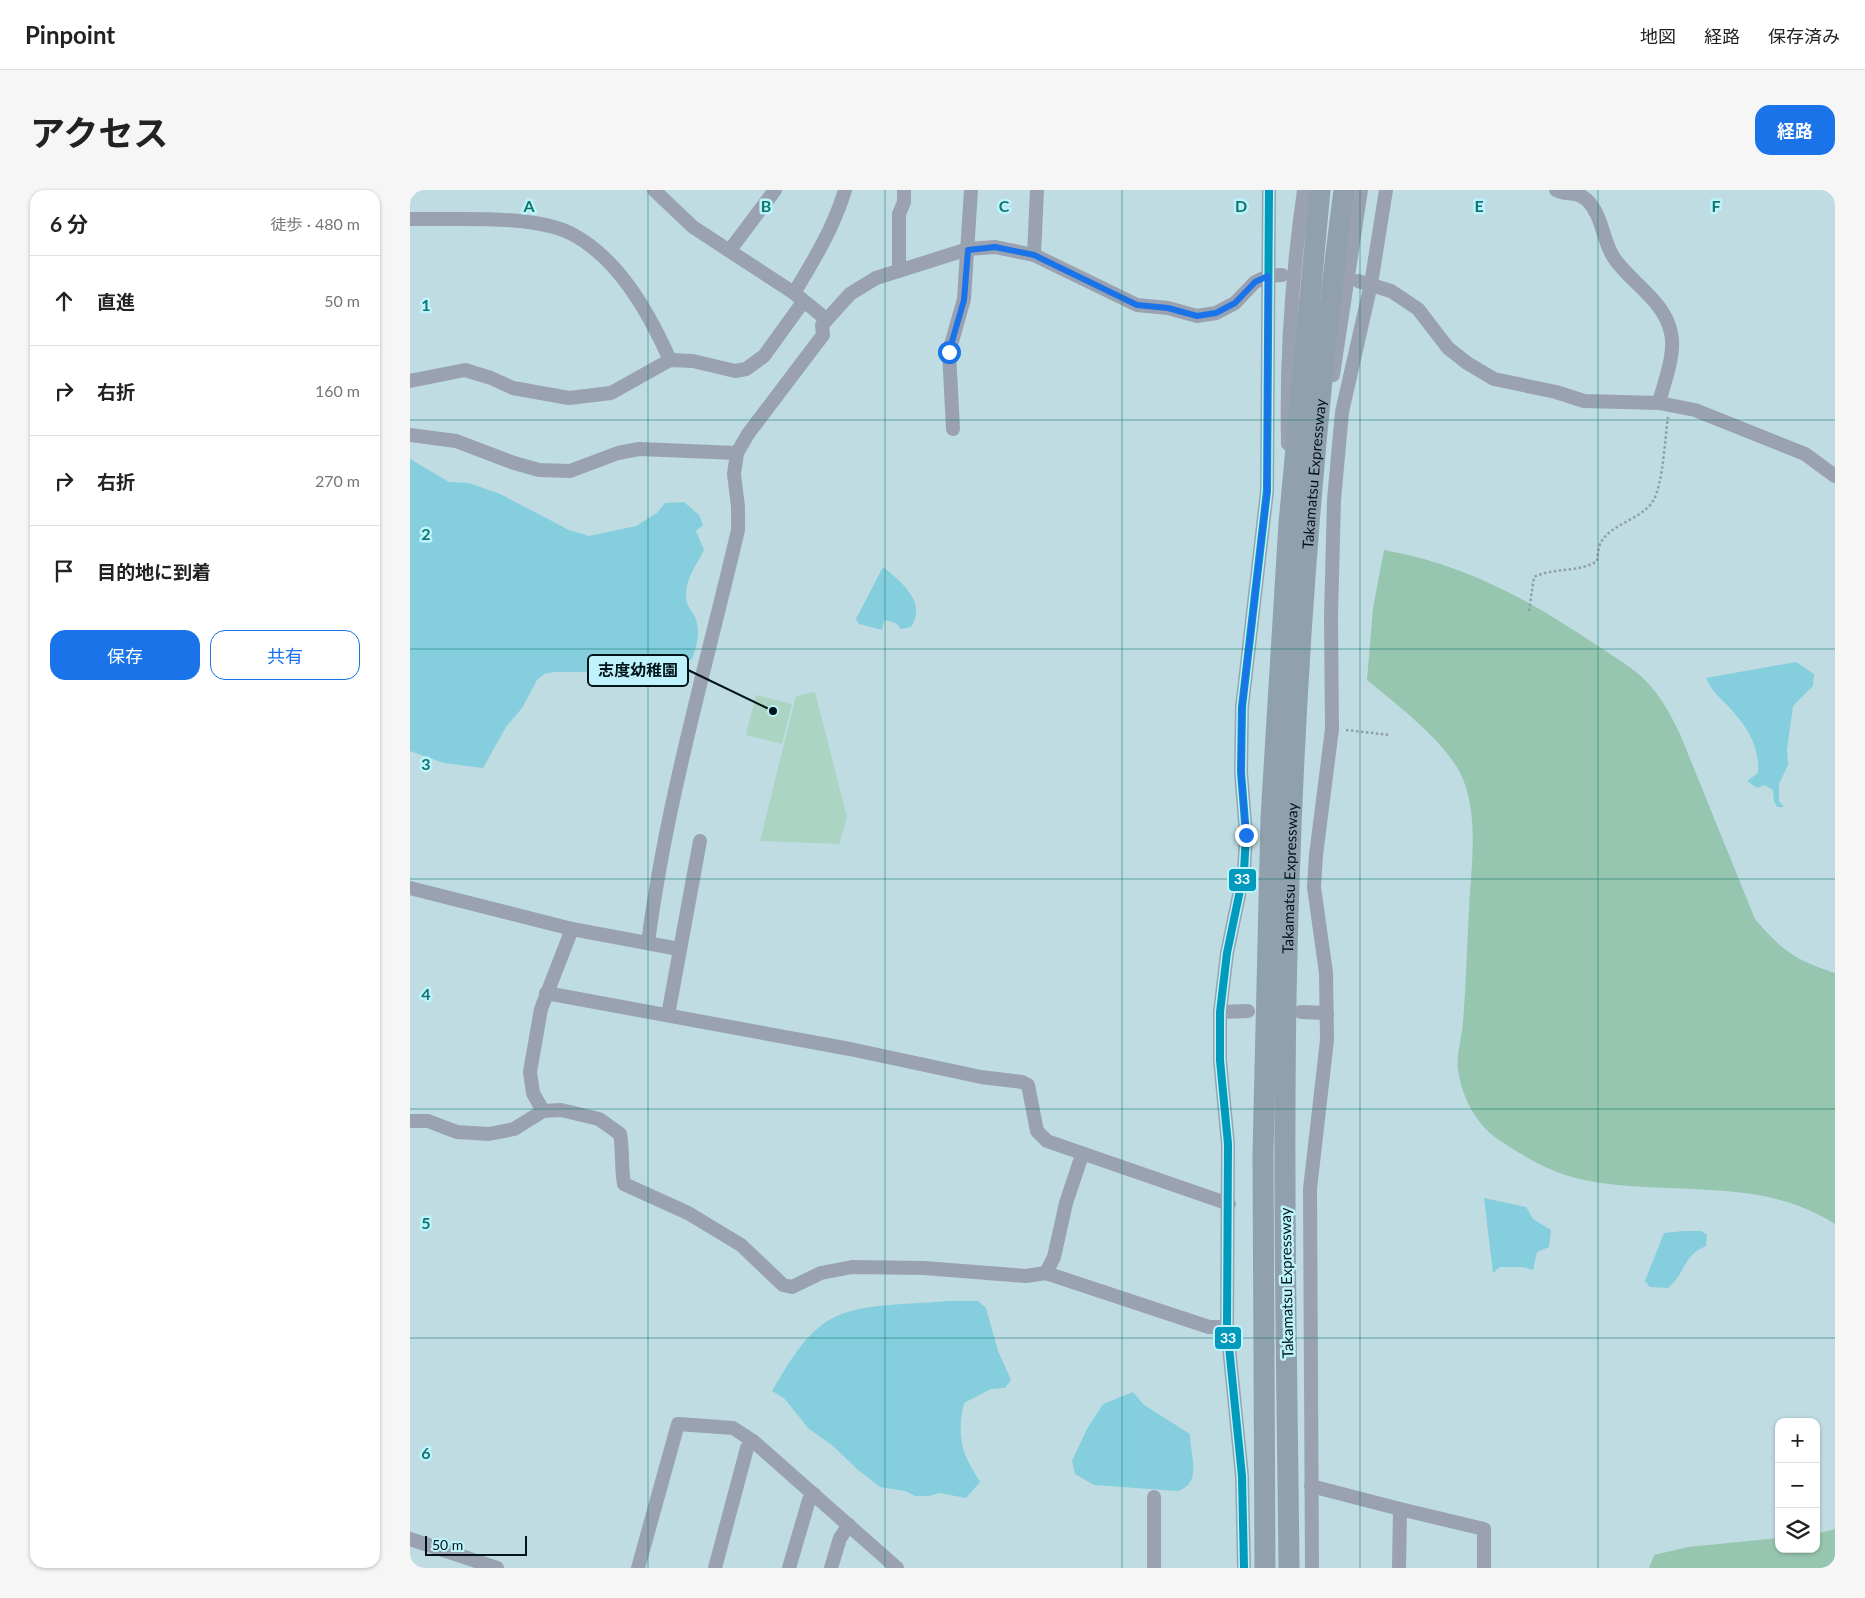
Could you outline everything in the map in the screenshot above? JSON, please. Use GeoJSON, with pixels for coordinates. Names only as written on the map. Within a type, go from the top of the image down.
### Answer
{"type":"FeatureCollection","features":[{"type":"Feature","properties":{"kind":"highway","name":"Takamatsu Expressway"},"geometry":{"type":"LineString","coordinates":[[1265,1568],[1263,1154],[1265,996],[1271,818],[1289,523],[1320,190]]}},
{"type":"Feature","properties":{"kind":"highway","name":"Takamatsu Expressway"},"geometry":{"type":"LineString","coordinates":[[1289,1568],[1285,1140],[1286,998],[1293,797],[1308,545],[1334,266],[1344,190]]}},
{"type":"Feature","properties":{"kind":"street"},"geometry":{"type":"LineString","coordinates":[[730,250],[775,190]]}},
{"type":"Feature","properties":{"kind":"street"},"geometry":{"type":"LineString","coordinates":[[410,381],[465,370],[492,378],[513,388],[569,398],[611,394],[670,360],[693,361],[735,371],[746,369],[764,356],[798,297],[839,210],[845,190]]}},
{"type":"Feature","properties":{"kind":"street"},"geometry":{"type":"LineString","coordinates":[[899,271],[899,214],[904,202],[904,190]]}},
{"type":"Feature","properties":{"kind":"street"},"geometry":{"type":"LineString","coordinates":[[953,429],[949,352],[964,300],[971,190]]}},
{"type":"Feature","properties":{"kind":"street"},"geometry":{"type":"LineString","coordinates":[[1034,255],[1037,190]]}},
{"type":"Feature","properties":{"kind":"street"},"geometry":{"type":"LineString","coordinates":[[1244,1568],[1242,1476],[1226,1327],[1228,1144],[1220,1060],[1220,1012],[1227,953],[1244,871],[1246,835],[1241,772],[1242,707],[1267,491],[1275,276],[1269,190]]}},
{"type":"Feature","properties":{"kind":"street"},"geometry":{"type":"LineString","coordinates":[[1289,523],[1286,380],[1293,263],[1304,190]]}},
{"type":"Feature","properties":{"kind":"street"},"geometry":{"type":"LineString","coordinates":[[1316,459],[1332,378],[1361,190]]}},
{"type":"Feature","properties":{"kind":"street"},"geometry":{"type":"LineString","coordinates":[[1312,1568],[1310,1189],[1328,1040],[1326,973],[1314,886],[1316,855],[1332,729],[1331,617],[1338,451],[1342,412],[1364,282],[1386,190]]}},
{"type":"Feature","properties":{"kind":"street"},"geometry":{"type":"LineString","coordinates":[[1556,190],[1560,192],[1574,192],[1585,198],[1594,208],[1614,258],[1665,315],[1672,333],[1664,404]]}},
{"type":"Feature","properties":{"kind":"street"},"geometry":{"type":"LineString","coordinates":[[662,193],[693,227],[730,250],[826,318]]}},
{"type":"Feature","properties":{"kind":"street"},"geometry":{"type":"LineString","coordinates":[[410,219],[510,221],[545,226],[570,233],[604,258],[634,291],[670,360]]}},
{"type":"Feature","properties":{"kind":"street"},"geometry":{"type":"LineString","coordinates":[[648,943],[662,858],[690,723],[738,530],[738,507],[734,474],[737,453],[748,434],[823,334],[822,325],[826,318],[850,294],[869,282],[968,250],[995,247],[1034,255],[1137,305],[1168,308],[1197,316],[1216,313],[1235,303],[1255,282],[1275,276]]}},
{"type":"Feature","properties":{"kind":"street"},"geometry":{"type":"LineString","coordinates":[[1364,282],[1391,291],[1418,310],[1448,348],[1467,363],[1494,379],[1556,392],[1584,401],[1664,404],[1695,410],[1805,454],[1835,476]]}},
{"type":"Feature","properties":{"kind":"street"},"geometry":{"type":"LineString","coordinates":[[410,434],[456,441],[514,463],[539,470],[570,471],[618,453],[639,448],[737,453]]}},
{"type":"Feature","properties":{"kind":"street"},"geometry":{"type":"LineString","coordinates":[[668,1015],[700,841]]}},
{"type":"Feature","properties":{"kind":"street"},"geometry":{"type":"LineString","coordinates":[[410,888],[572,929],[679,949]]}},
{"type":"Feature","properties":{"kind":"street"},"geometry":{"type":"LineString","coordinates":[[544,1111],[532,1093],[530,1072],[541,1009],[572,929]]}},
{"type":"Feature","properties":{"kind":"street"},"geometry":{"type":"LineString","coordinates":[[546,992],[917,1062],[981,1077],[1022,1082],[1028,1085],[1037,1131],[1047,1141],[1228,1204]]}},
{"type":"Feature","properties":{"kind":"street"},"geometry":{"type":"LineString","coordinates":[[1220,1012],[1248,1011]]}},
{"type":"Feature","properties":{"kind":"street"},"geometry":{"type":"LineString","coordinates":[[1302,1012],[1327,1013]]}},
{"type":"Feature","properties":{"kind":"street"},"geometry":{"type":"LineString","coordinates":[[410,1121],[428,1121],[458,1132],[489,1134],[514,1129],[544,1111],[561,1110],[599,1119],[620,1134],[623,1150],[622,1172],[624,1184],[688,1213],[741,1245],[783,1285],[792,1287],[821,1273],[852,1267],[933,1268],[1026,1276],[1046,1273],[1209,1327],[1226,1327]]}},
{"type":"Feature","properties":{"kind":"street"},"geometry":{"type":"LineString","coordinates":[[1046,1273],[1054,1257],[1066,1203],[1082,1154]]}},
{"type":"Feature","properties":{"kind":"street"},"geometry":{"type":"LineString","coordinates":[[638,1568],[678,1424],[733,1428],[753,1441],[897,1568]]}},
{"type":"Feature","properties":{"kind":"street"},"geometry":{"type":"LineString","coordinates":[[715,1568],[747,1448],[753,1441]]}},
{"type":"Feature","properties":{"kind":"street"},"geometry":{"type":"LineString","coordinates":[[1312,1486],[1484,1529],[1484,1568]]}},
{"type":"Feature","properties":{"kind":"street"},"geometry":{"type":"LineString","coordinates":[[789,1568],[809,1500],[814,1494]]}},
{"type":"Feature","properties":{"kind":"street"},"geometry":{"type":"LineString","coordinates":[[1154,1497],[1154,1568]]}},
{"type":"Feature","properties":{"kind":"street"},"geometry":{"type":"LineString","coordinates":[[1399,1568],[1400,1508]]}},
{"type":"Feature","properties":{"kind":"street"},"geometry":{"type":"LineString","coordinates":[[831,1568],[840,1538],[849,1525]]}},
{"type":"Feature","properties":{"kind":"street"},"geometry":{"type":"LineString","coordinates":[[410,1539],[461,1562],[497,1568]]}},
{"type":"Feature","properties":{"kind":"path"},"geometry":{"type":"LineString","coordinates":[[1529,612],[1534,577],[1546,571],[1590,566],[1598,561],[1600,543],[1608,535],[1645,510],[1653,500],[1658,488],[1664,404]]}},
{"type":"Feature","properties":{"kind":"path"},"geometry":{"type":"LineString","coordinates":[[1332,729],[1390,734]]}},
{"type":"Feature","properties":{"kind":"green space"},"geometry":{"type":"Polygon","coordinates":[[[1384,550],[1441,564],[1518,597],[1567,626],[1630,668],[1648,683],[1664,704],[1680,734],[1755,919],[1773,939],[1790,953],[1810,964],[1835,973],[1835,1224],[1806,1209],[1776,1199],[1745,1193],[1616,1185],[1565,1175],[1539,1164],[1499,1140],[1484,1127],[1473,1113],[1465,1097],[1458,1070],[1458,1052],[1464,1008],[1473,844],[1471,811],[1463,779],[1456,765],[1446,752],[1406,712],[1367,680],[1373,608],[1384,550]]]}},
{"type":"Feature","properties":{"kind":"green space"},"geometry":{"type":"Polygon","coordinates":[[[815,692],[847,817],[839,844],[760,841],[796,696],[815,692]]]}},
{"type":"Feature","properties":{"kind":"green space"},"geometry":{"type":"Polygon","coordinates":[[[756,695],[792,704],[782,744],[746,735],[756,695]]]}},
{"type":"Feature","properties":{"kind":"green space"},"geometry":{"type":"Polygon","coordinates":[[[1835,1529],[1835,1568],[1649,1568],[1654,1555],[1688,1547],[1775,1538],[1775,1553],[1820,1553],[1820,1533],[1835,1529]]]}},
{"type":"Feature","properties":{"kind":"water"},"geometry":{"type":"Polygon","coordinates":[[[410,459],[449,482],[469,483],[500,494],[569,530],[589,536],[636,526],[657,513],[665,503],[684,502],[699,515],[703,525],[696,531],[704,550],[692,572],[686,590],[687,602],[695,617],[698,628],[697,644],[692,659],[667,672],[554,672],[544,674],[537,680],[522,708],[506,727],[483,768],[444,763],[410,751],[410,459]]]}},
{"type":"Feature","properties":{"kind":"water"},"geometry":{"type":"Polygon","coordinates":[[[883,567],[904,586],[914,601],[916,609],[915,618],[911,627],[901,629],[896,623],[884,620],[882,630],[859,624],[856,619],[883,567]]]}},
{"type":"Feature","properties":{"kind":"water"},"geometry":{"type":"Polygon","coordinates":[[[1796,662],[1814,674],[1813,686],[1793,706],[1787,750],[1788,765],[1779,784],[1779,801],[1784,807],[1777,807],[1774,801],[1773,790],[1765,785],[1757,788],[1747,781],[1758,773],[1757,754],[1754,745],[1741,721],[1715,693],[1706,678],[1796,662]]]}},
{"type":"Feature","properties":{"kind":"water"},"geometry":{"type":"Polygon","coordinates":[[[1484,1198],[1526,1207],[1533,1219],[1551,1230],[1549,1247],[1537,1252],[1533,1270],[1523,1267],[1500,1267],[1493,1273],[1484,1198]]]}},
{"type":"Feature","properties":{"kind":"water"},"geometry":{"type":"Polygon","coordinates":[[[1701,1231],[1707,1235],[1706,1246],[1692,1255],[1678,1277],[1668,1288],[1650,1287],[1645,1281],[1664,1233],[1701,1231]]]}},
{"type":"Feature","properties":{"kind":"water"},"geometry":{"type":"Polygon","coordinates":[[[978,1301],[986,1308],[998,1351],[1011,1380],[1005,1388],[991,1389],[964,1403],[961,1418],[961,1440],[968,1461],[980,1482],[966,1498],[939,1493],[929,1496],[915,1496],[905,1491],[880,1487],[857,1469],[832,1445],[809,1429],[784,1398],[772,1391],[807,1338],[826,1322],[837,1316],[876,1306],[978,1301]]]}},
{"type":"Feature","properties":{"kind":"water"},"geometry":{"type":"Polygon","coordinates":[[[1133,1392],[1144,1405],[1190,1434],[1193,1475],[1186,1487],[1178,1491],[1094,1485],[1075,1474],[1072,1461],[1087,1429],[1103,1404],[1133,1392]]]}},
{"type":"Feature","properties":{"kind":"transit line","name":"33"},"geometry":{"type":"LineString","coordinates":[[1244,1568],[1242,1476],[1227,1327],[1228,1144],[1220,1060],[1220,1012],[1227,953],[1244,871],[1246,835],[1241,772],[1242,707],[1267,491],[1269,190]]}},
{"type":"Feature","properties":{"kind":"place","name":"志度幼稚園"},"geometry":{"type":"Point","coordinates":[773,711]}},
{"type":"Feature","properties":{"kind":"route"},"geometry":{"type":"LineString","coordinates":[[949,352],[953,333],[962,314],[965,262],[968,250],[995,247],[1034,255],[1137,305],[1168,308],[1197,316],[1216,313],[1235,303],[1255,282],[1268,276],[1267,491],[1242,707],[1241,772],[1246,835]]}}]}
